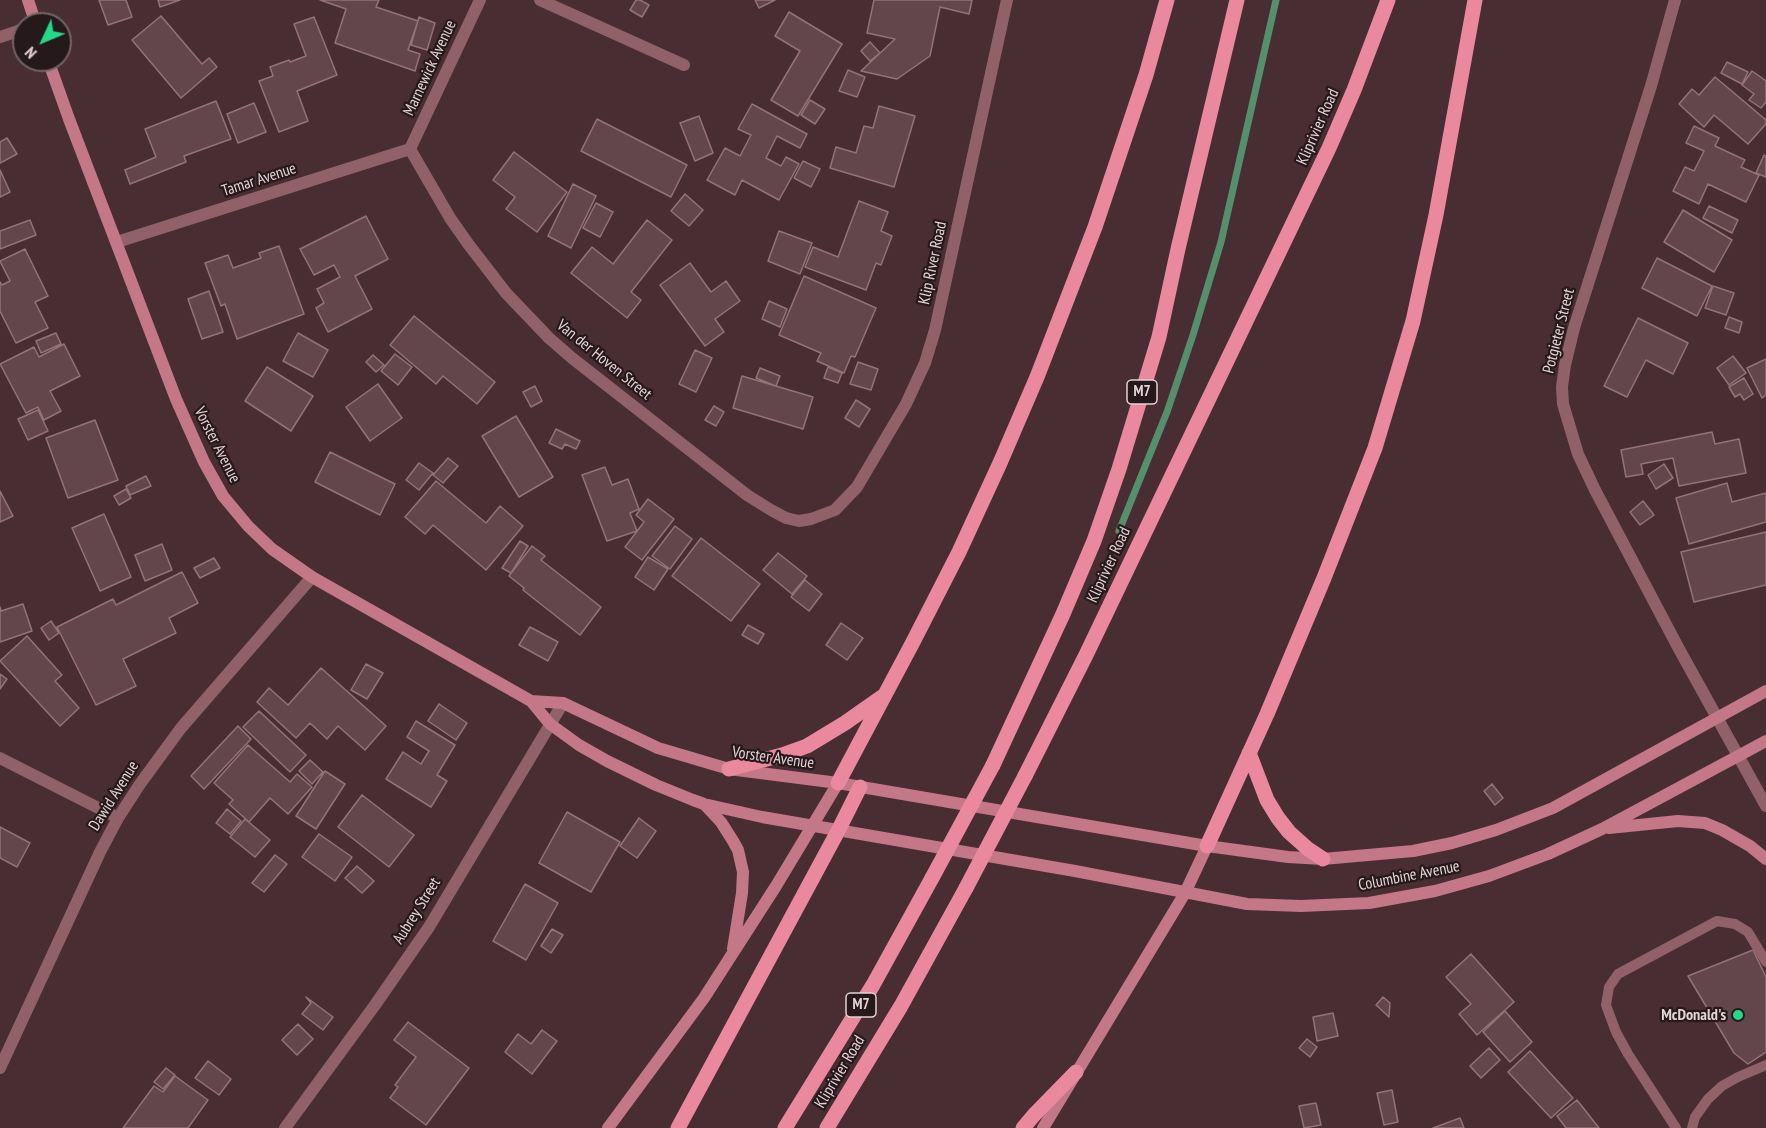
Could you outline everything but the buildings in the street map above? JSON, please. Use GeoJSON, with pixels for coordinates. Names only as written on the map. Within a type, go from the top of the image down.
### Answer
{"type":"FeatureCollection","features":[{"type":"Feature","properties":{"kind":"main road"},"geometry":{"type":"LineString","coordinates":[[608,1128],[704,998],[776,886],[838,783],[959,552],[1037,377],[1095,227],[1146,75],[1167,0]]}},
{"type":"Feature","properties":{"kind":"main road","name":"Kliprivier Road"},"geometry":{"type":"LineString","coordinates":[[785,1128],[873,985],[993,765],[1094,542],[1159,338],[1237,0]]}},
{"type":"Feature","properties":{"kind":"main road","name":"Kliprivier Road"},"geometry":{"type":"LineString","coordinates":[[827,1128],[902,1006],[1025,776],[1086,655],[1329,148],[1388,0]]}},
{"type":"Feature","properties":{"kind":"main road"},"geometry":{"type":"LineString","coordinates":[[1043,1128],[1185,893],[1250,753],[1324,578],[1375,448],[1413,321],[1436,215],[1475,0]]}},
{"type":"Feature","properties":{"kind":"main road","name":"Vorster Avenue"},"geometry":{"type":"LineString","coordinates":[[52,72],[176,399],[204,462],[219,487],[248,526],[272,549],[312,577],[531,701],[550,724],[579,745],[656,785],[704,804],[762,817],[960,850]]}},
{"type":"Feature","properties":{"kind":"main road","name":"Columbine Avenue"},"geometry":{"type":"LineString","coordinates":[[1020,815],[1288,857],[1323,859],[1413,851],[1452,843],[1496,830],[1553,808],[1766,691]]}},
{"type":"Feature","properties":{"kind":"main road"},"geometry":{"type":"LineString","coordinates":[[729,769],[807,746],[885,695]]}},
{"type":"Feature","properties":{"kind":"main road","name":"Vorster Avenue"},"geometry":{"type":"LineString","coordinates":[[531,701],[563,703],[658,748],[729,769],[838,783],[1020,815]]}},
{"type":"Feature","properties":{"kind":"main road","name":"Columbine Avenue"},"geometry":{"type":"LineString","coordinates":[[960,850],[1247,904],[1300,906],[1369,903],[1435,891],[1489,876],[1548,854],[1602,829],[1766,741]]}},
{"type":"Feature","properties":{"kind":"main road"},"geometry":{"type":"LineString","coordinates":[[1250,753],[1257,777],[1274,813],[1289,832],[1323,859]]}},
{"type":"Feature","properties":{"kind":"main road"},"geometry":{"type":"LineString","coordinates":[[678,1128],[860,787]]}},
{"type":"Feature","properties":{"kind":"main road"},"geometry":{"type":"LineString","coordinates":[[704,804],[721,822],[733,841],[738,850],[743,872],[742,893],[732,954]]}},
{"type":"Feature","properties":{"kind":"main road"},"geometry":{"type":"LineString","coordinates":[[1602,829],[1678,821],[1705,823],[1750,846],[1766,859]]}},
{"type":"Feature","properties":{"kind":"main road"},"geometry":{"type":"LineString","coordinates":[[1023,1128],[1076,1072]]}},
{"type":"Feature","properties":{"kind":"street","name":"Marnewick Avenue"},"geometry":{"type":"LineString","coordinates":[[410,149],[480,0]]}},
{"type":"Feature","properties":{"kind":"street"},"geometry":{"type":"LineString","coordinates":[[540,0],[684,65]]}},
{"type":"Feature","properties":{"kind":"street","name":"Klip River Road"},"geometry":{"type":"LineString","coordinates":[[835,510],[857,487],[871,466],[906,404],[925,363],[935,330],[1007,0]]}},
{"type":"Feature","properties":{"kind":"street","name":"Potgieter Street"},"geometry":{"type":"LineString","coordinates":[[1675,0],[1644,109],[1574,328],[1565,365],[1562,387],[1563,404],[1578,454],[1595,490],[1766,806]]}},
{"type":"Feature","properties":{"kind":"street","name":"Tamar Avenue"},"geometry":{"type":"LineString","coordinates":[[117,242],[410,149]]}},
{"type":"Feature","properties":{"kind":"street","name":"Van der Hoven Street"},"geometry":{"type":"LineString","coordinates":[[410,149],[450,218],[506,293],[572,358],[747,495],[771,510],[786,518],[799,521],[835,510]]}},
{"type":"Feature","properties":{"kind":"street","name":"Dawid Avenue"},"geometry":{"type":"LineString","coordinates":[[0,1068],[100,852],[140,783],[181,728],[312,577]]}},
{"type":"Feature","properties":{"kind":"street","name":"Aubrey Street"},"geometry":{"type":"LineString","coordinates":[[285,1128],[429,927],[563,703]]}},
{"type":"Feature","properties":{"kind":"street"},"geometry":{"type":"LineString","coordinates":[[0,758],[118,818]]}},
{"type":"Feature","properties":{"kind":"lane"},"geometry":{"type":"LineString","coordinates":[[1676,1128],[1616,1032],[1606,1005],[1609,987],[1618,974],[1717,921],[1735,924],[1748,932],[1766,962]]}},
{"type":"Feature","properties":{"kind":"lane"},"geometry":{"type":"LineString","coordinates":[[1692,1128],[1695,1117],[1708,1099],[1722,1086],[1766,1065]]}},
{"type":"Feature","properties":{"kind":"waterway"},"geometry":{"type":"LineString","coordinates":[[1119,531],[1167,412],[1221,242],[1276,0]]}},
{"type":"Feature","properties":{"kind":"place","name":"McDonald's"},"geometry":{"type":"Point","coordinates":[1738,1015]}}]}
